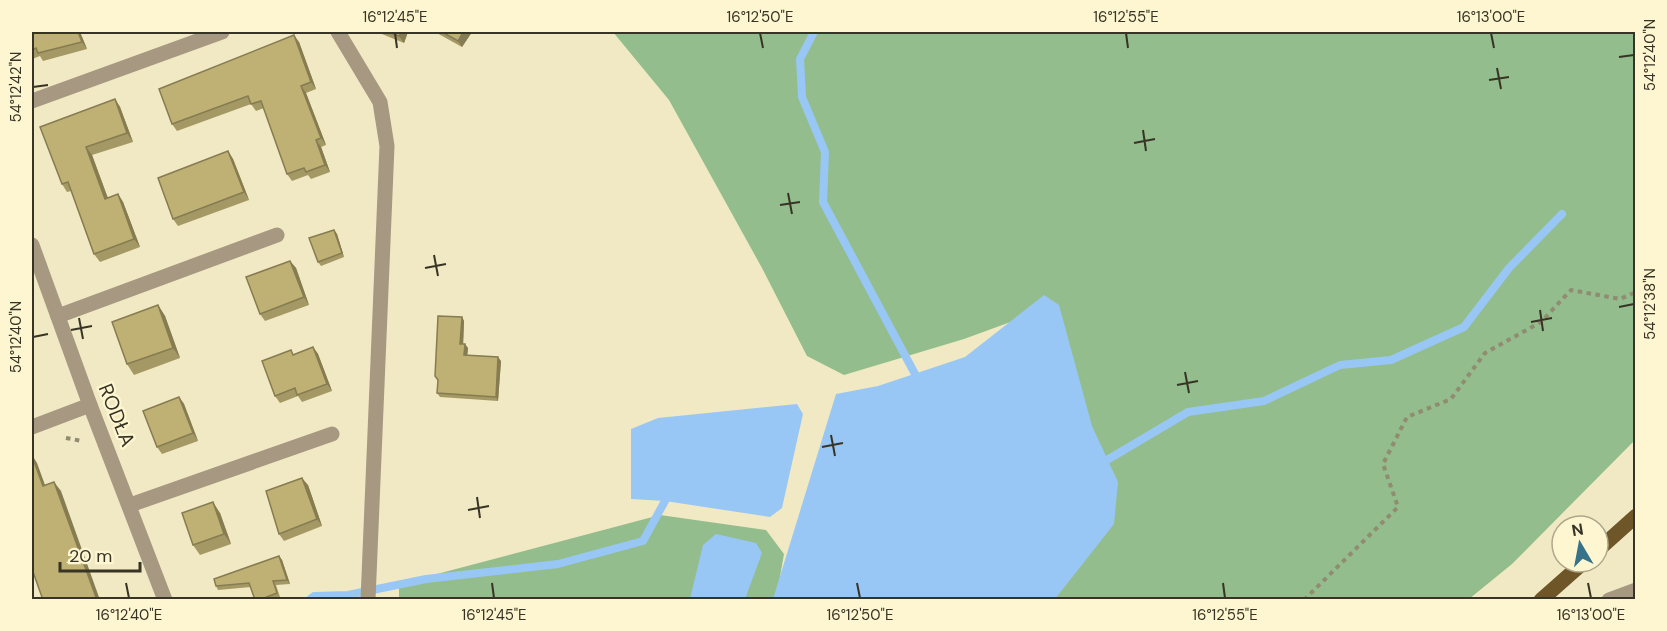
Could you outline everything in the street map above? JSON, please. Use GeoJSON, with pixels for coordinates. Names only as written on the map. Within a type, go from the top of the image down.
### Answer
{"type":"FeatureCollection","features":[{"type":"Feature","properties":{"kind":"main road"},"geometry":{"type":"LineString","coordinates":[[1610,539],[1635,516]]}},
{"type":"Feature","properties":{"kind":"main road"},"geometry":{"type":"LineString","coordinates":[[1545,598],[1571,574]]}},
{"type":"Feature","properties":{"kind":"street"},"geometry":{"type":"LineString","coordinates":[[32,101],[222,32]]}},
{"type":"Feature","properties":{"kind":"street"},"geometry":{"type":"LineString","coordinates":[[338,32],[380,102],[387,146],[368,600]]}},
{"type":"Feature","properties":{"kind":"street"},"geometry":{"type":"LineString","coordinates":[[58,316],[277,235]]}},
{"type":"Feature","properties":{"kind":"street","name":"RODŁA"},"geometry":{"type":"LineString","coordinates":[[32,245],[90,405],[165,600]]}},
{"type":"Feature","properties":{"kind":"street"},"geometry":{"type":"LineString","coordinates":[[32,427],[90,405]]}},
{"type":"Feature","properties":{"kind":"street"},"geometry":{"type":"LineString","coordinates":[[130,505],[332,434]]}},
{"type":"Feature","properties":{"kind":"street"},"geometry":{"type":"LineString","coordinates":[[1609,600],[1635,590]]}},
{"type":"Feature","properties":{"kind":"path"},"geometry":{"type":"LineString","coordinates":[[1304,600],[1398,507],[1383,464],[1407,417],[1451,399],[1485,353],[1541,322],[1571,290],[1620,299],[1635,292]]}},
{"type":"Feature","properties":{"kind":"green space"},"geometry":{"type":"Polygon","coordinates":[[[613,32],[1635,32],[1635,440],[1562,514],[1550,514],[1550,526],[1512,564],[1469,599],[1036,599],[1024,317],[964,339],[844,375],[807,356],[762,268],[669,100],[613,32]]]}},
{"type":"Feature","properties":{"kind":"green space"},"geometry":{"type":"Polygon","coordinates":[[[660,515],[766,530],[784,554],[776,599],[399,600],[399,584],[660,515]]]}},
{"type":"Feature","properties":{"kind":"water"},"geometry":{"type":"Polygon","coordinates":[[[1044,295],[1059,305],[1092,426],[1118,482],[1114,524],[1055,599],[773,599],[836,394],[878,386],[965,357],[1044,295]]]}},
{"type":"Feature","properties":{"kind":"water"},"geometry":{"type":"Polygon","coordinates":[[[797,404],[803,414],[782,508],[770,517],[665,501],[631,499],[631,429],[658,418],[797,404]]]}},
{"type":"Feature","properties":{"kind":"water"},"geometry":{"type":"Polygon","coordinates":[[[716,534],[756,543],[762,553],[745,599],[690,599],[703,545],[716,534]]]}},
{"type":"Feature","properties":{"kind":"building"},"geometry":{"type":"Polygon","coordinates":[[[32,32],[78,32],[82,42],[38,53],[36,48],[32,50],[32,32]]]}},
{"type":"Feature","properties":{"kind":"building"},"geometry":{"type":"Polygon","coordinates":[[[388,32],[401,32],[399,36],[388,32]]]}},
{"type":"Feature","properties":{"kind":"building"},"geometry":{"type":"Polygon","coordinates":[[[442,32],[463,32],[458,41],[442,32]]]}},
{"type":"Feature","properties":{"kind":"building"},"geometry":{"type":"Polygon","coordinates":[[[294,35],[311,82],[301,86],[321,138],[316,140],[325,165],[306,172],[304,168],[287,174],[261,101],[251,104],[248,96],[172,124],[159,89],[294,35]]]}},
{"type":"Feature","properties":{"kind":"building"},"geometry":{"type":"Polygon","coordinates":[[[115,99],[127,133],[86,147],[105,199],[118,194],[134,239],[94,254],[68,182],[62,184],[40,127],[115,99]]]}},
{"type":"Feature","properties":{"kind":"building"},"geometry":{"type":"Polygon","coordinates":[[[228,151],[244,192],[173,219],[158,178],[228,151]]]}},
{"type":"Feature","properties":{"kind":"building"},"geometry":{"type":"Polygon","coordinates":[[[334,230],[342,253],[318,262],[309,238],[334,230]]]}},
{"type":"Feature","properties":{"kind":"building"},"geometry":{"type":"Polygon","coordinates":[[[290,261],[304,297],[260,314],[246,277],[290,261]]]}},
{"type":"Feature","properties":{"kind":"building"},"geometry":{"type":"Polygon","coordinates":[[[158,305],[173,348],[127,364],[112,322],[158,305]]]}},
{"type":"Feature","properties":{"kind":"building"},"geometry":{"type":"Polygon","coordinates":[[[438,316],[462,317],[460,344],[465,344],[464,355],[498,357],[496,397],[437,393],[438,380],[435,376],[438,316]]]}},
{"type":"Feature","properties":{"kind":"building"},"geometry":{"type":"Polygon","coordinates":[[[313,347],[327,384],[297,395],[295,388],[275,396],[262,361],[291,350],[293,355],[313,347]]]}},
{"type":"Feature","properties":{"kind":"building"},"geometry":{"type":"Polygon","coordinates":[[[179,397],[193,433],[157,447],[143,411],[179,397]]]}},
{"type":"Feature","properties":{"kind":"building"},"geometry":{"type":"Polygon","coordinates":[[[32,456],[43,486],[54,482],[97,600],[43,600],[32,569],[32,456]]]}},
{"type":"Feature","properties":{"kind":"building"},"geometry":{"type":"Polygon","coordinates":[[[302,478],[317,519],[279,534],[266,491],[302,478]]]}},
{"type":"Feature","properties":{"kind":"building"},"geometry":{"type":"Polygon","coordinates":[[[213,502],[224,534],[193,545],[182,513],[213,502]]]}},
{"type":"Feature","properties":{"kind":"building"},"geometry":{"type":"Polygon","coordinates":[[[279,556],[287,580],[273,581],[277,593],[255,600],[249,583],[216,586],[214,579],[279,556]]]}},
{"type":"Feature","properties":{"kind":"waterway"},"geometry":{"type":"LineString","coordinates":[[814,32],[800,59],[802,97],[825,152],[823,202],[915,374]]}},
{"type":"Feature","properties":{"kind":"waterway"},"geometry":{"type":"LineString","coordinates":[[1107,460],[1188,412],[1264,401],[1340,365],[1391,360],[1464,327],[1509,268],[1562,214]]}},
{"type":"Feature","properties":{"kind":"waterway"},"geometry":{"type":"LineString","coordinates":[[309,600],[314,596],[348,595],[426,579],[558,564],[643,541],[665,501]]}}]}
